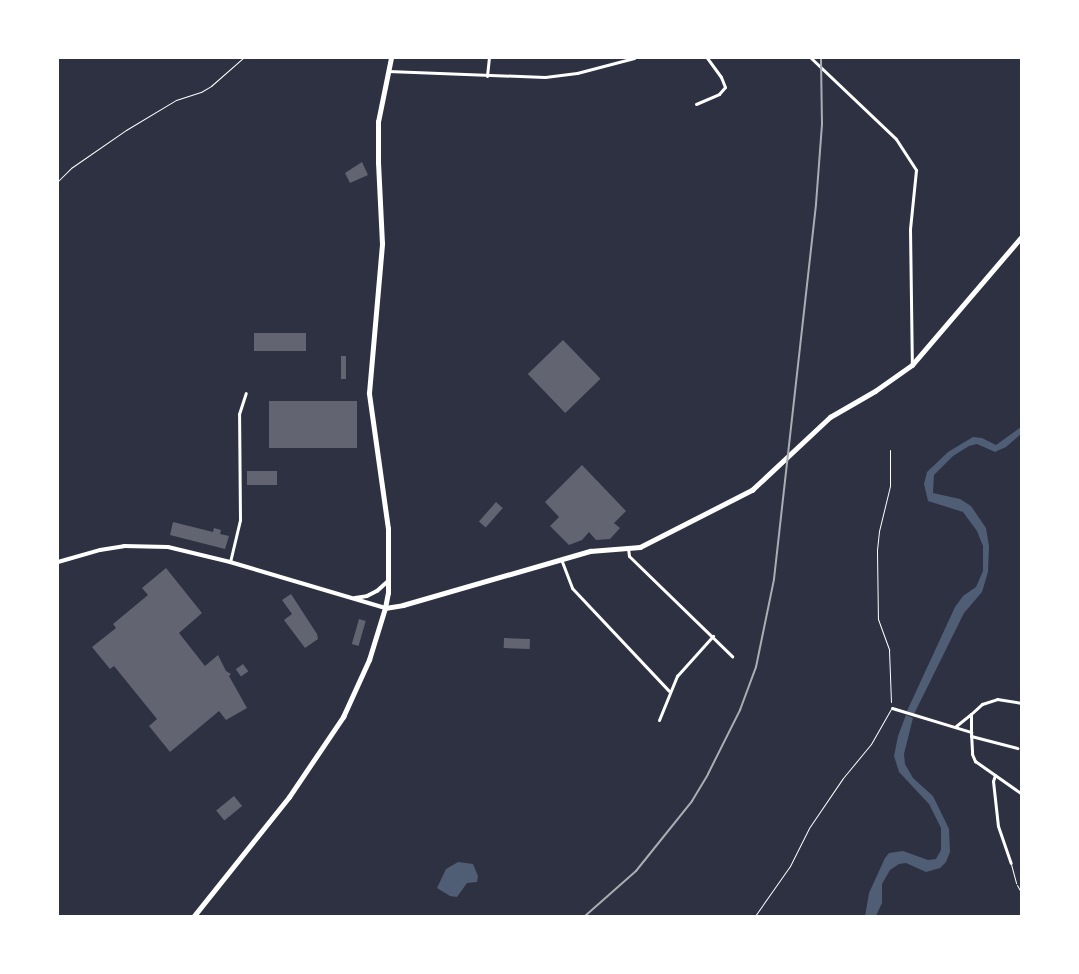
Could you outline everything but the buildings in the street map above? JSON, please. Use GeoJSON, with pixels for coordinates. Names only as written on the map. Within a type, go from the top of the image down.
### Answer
{"type":"FeatureCollection","features":[{"type":"Feature","properties":{"kind":"main road"},"geometry":{"type":"LineString","coordinates":[[194,916],[289,797],[343,717],[369,660],[385,608],[388,581],[388,525],[369,402],[382,244],[378,122],[392,58]]}},
{"type":"Feature","properties":{"kind":"main road"},"geometry":{"type":"LineString","coordinates":[[385,608],[403,605],[590,551],[644,546],[752,490],[830,417],[875,391],[912,365],[1022,236]]}},
{"type":"Feature","properties":{"kind":"street"},"geometry":{"type":"LineString","coordinates":[[488,76],[489,58]]}},
{"type":"Feature","properties":{"kind":"street"},"geometry":{"type":"LineString","coordinates":[[618,58],[620,62]]}},
{"type":"Feature","properties":{"kind":"street"},"geometry":{"type":"LineString","coordinates":[[388,71],[488,76],[553,76],[634,58]]}},
{"type":"Feature","properties":{"kind":"street"},"geometry":{"type":"LineString","coordinates":[[696,104],[719,94],[725,87],[721,77],[707,58]]}},
{"type":"Feature","properties":{"kind":"street"},"geometry":{"type":"LineString","coordinates":[[811,58],[896,139],[916,170],[910,229],[912,365]]}},
{"type":"Feature","properties":{"kind":"street"},"geometry":{"type":"LineString","coordinates":[[230,562],[240,520],[240,414],[246,393]]}},
{"type":"Feature","properties":{"kind":"street"},"geometry":{"type":"LineString","coordinates":[[58,562],[100,550],[147,546],[176,548],[385,608]]}},
{"type":"Feature","properties":{"kind":"street"},"geometry":{"type":"LineString","coordinates":[[628,548],[629,556],[732,656]]}},
{"type":"Feature","properties":{"kind":"street"},"geometry":{"type":"LineString","coordinates":[[561,559],[572,588],[669,691]]}},
{"type":"Feature","properties":{"kind":"street"},"geometry":{"type":"LineString","coordinates":[[353,599],[372,593],[388,581]]}},
{"type":"Feature","properties":{"kind":"street"},"geometry":{"type":"LineString","coordinates":[[659,720],[669,691],[685,666],[713,636]]}},
{"type":"Feature","properties":{"kind":"street"},"geometry":{"type":"LineString","coordinates":[[956,726],[982,704],[992,700],[1022,703]]}},
{"type":"Feature","properties":{"kind":"street"},"geometry":{"type":"LineString","coordinates":[[892,708],[971,732]]}},
{"type":"Feature","properties":{"kind":"street"},"geometry":{"type":"LineString","coordinates":[[971,714],[972,754],[975,761],[1022,794]]}},
{"type":"Feature","properties":{"kind":"street"},"geometry":{"type":"LineString","coordinates":[[971,736],[1017,748]]}},
{"type":"Feature","properties":{"kind":"street"},"geometry":{"type":"LineString","coordinates":[[995,775],[993,781],[998,826],[1011,863]]}},
{"type":"Feature","properties":{"kind":"lane"},"geometry":{"type":"LineString","coordinates":[[755,916],[790,866],[809,828],[836,786],[871,744],[892,708]]}},
{"type":"Feature","properties":{"kind":"lane"},"geometry":{"type":"LineString","coordinates":[[1011,863],[1016,883]]}},
{"type":"Feature","properties":{"kind":"path"},"geometry":{"type":"LineString","coordinates":[[58,181],[71,168],[126,130],[176,100],[201,92],[212,86],[243,58]]}},
{"type":"Feature","properties":{"kind":"path"},"geometry":{"type":"LineString","coordinates":[[890,450],[890,486],[879,531],[877,551],[878,619],[889,650],[892,708]]}},
{"type":"Feature","properties":{"kind":"path"},"geometry":{"type":"LineString","coordinates":[[1016,883],[1022,894]]}},
{"type":"Feature","properties":{"kind":"water"},"geometry":{"type":"Polygon","coordinates":[[[1021,427],[1021,434],[1006,447],[995,452],[977,444],[969,446],[953,456],[934,475],[933,493],[960,499],[971,506],[986,528],[989,546],[988,572],[982,592],[964,613],[914,714],[907,711],[955,607],[963,596],[976,587],[983,571],[983,546],[977,531],[963,512],[928,501],[924,484],[927,472],[948,452],[973,437],[982,438],[996,445],[1021,427]]]}},
{"type":"Feature","properties":{"kind":"water"},"geometry":{"type":"Polygon","coordinates":[[[906,715],[913,718],[904,754],[905,764],[913,778],[933,796],[949,829],[950,852],[946,862],[940,868],[926,872],[906,863],[899,864],[890,870],[882,884],[882,903],[876,916],[865,916],[869,893],[889,853],[903,851],[928,860],[936,859],[941,850],[941,828],[929,804],[899,772],[894,756],[898,736],[906,715]]]}},
{"type":"Feature","properties":{"kind":"water"},"geometry":{"type":"Polygon","coordinates":[[[458,862],[473,864],[478,876],[477,882],[467,883],[457,897],[450,896],[437,888],[446,869],[458,862]]]}},
{"type":"Feature","properties":{"kind":"railway"},"geometry":{"type":"LineString","coordinates":[[585,916],[636,871],[692,801],[708,774],[740,710],[756,667],[774,579],[816,204],[822,124],[821,58]]}}]}
